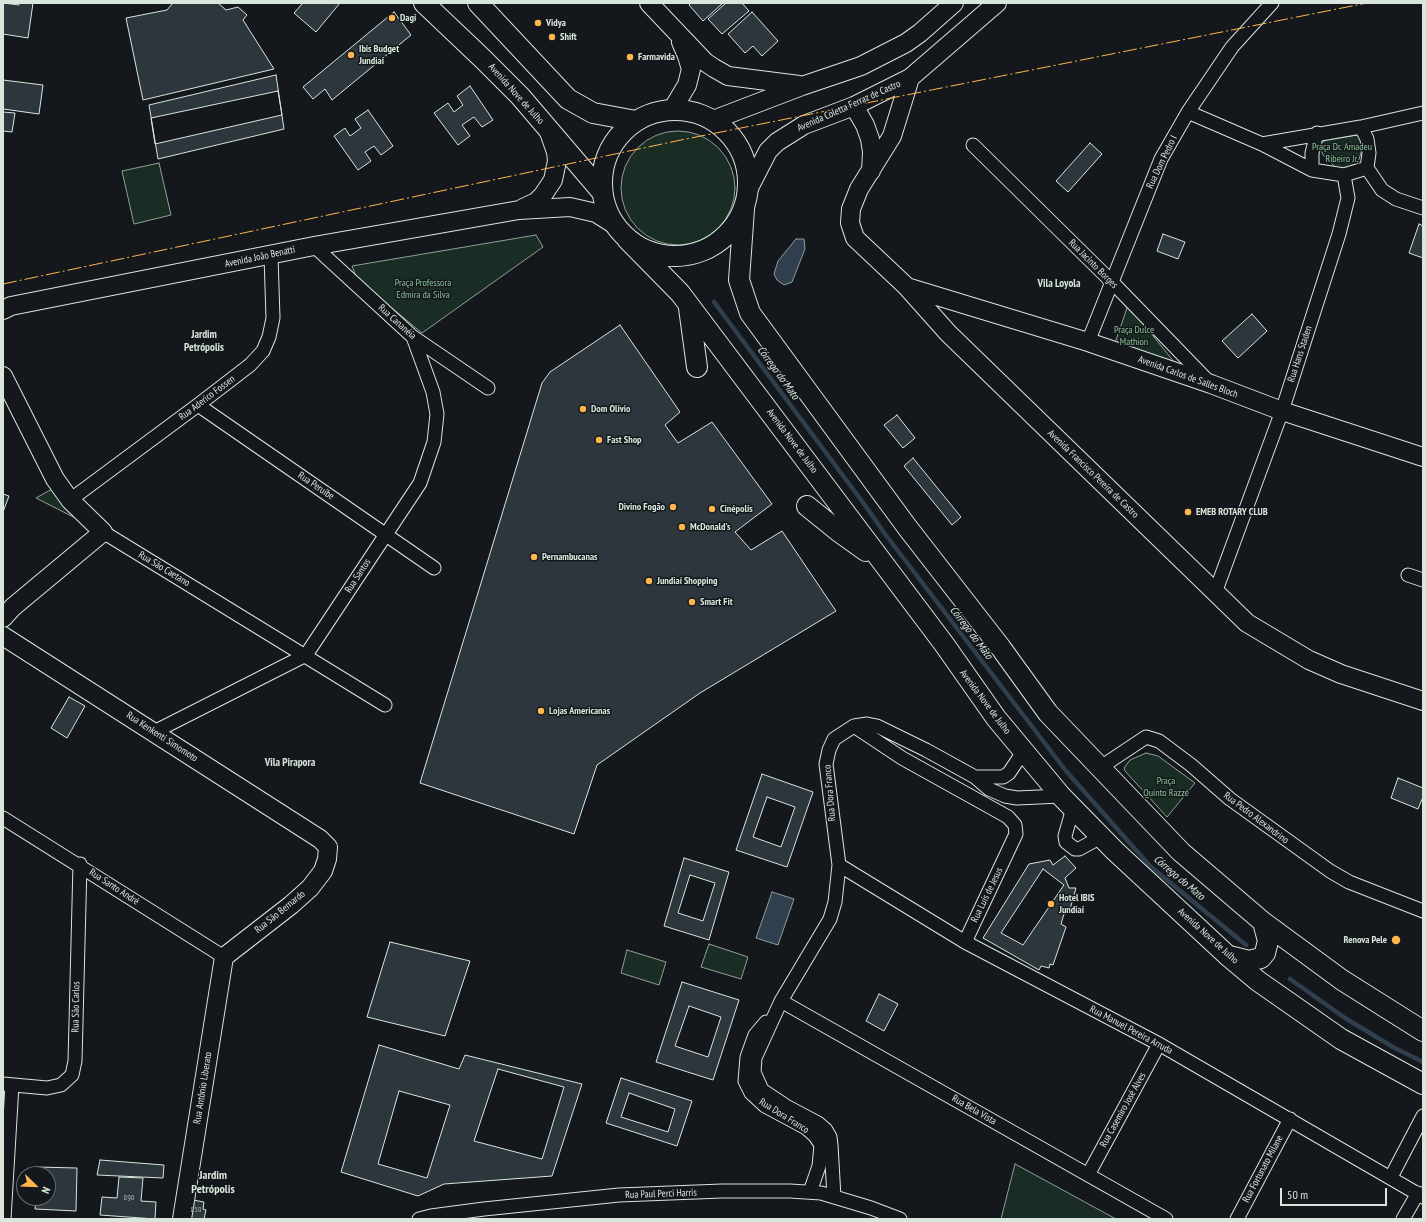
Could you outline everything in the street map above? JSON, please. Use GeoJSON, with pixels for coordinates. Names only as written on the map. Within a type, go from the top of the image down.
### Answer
{"type":"FeatureCollection","features":[{"type":"Feature","properties":{"kind":"main road","name":"Avenida Nove de Julho"},"geometry":{"type":"LineString","coordinates":[[424,3],[483,58],[520,96],[602,192]]}},
{"type":"Feature","properties":{"kind":"main road"},"geometry":{"type":"LineString","coordinates":[[478,3],[568,99],[582,108],[603,116],[636,121]]}},
{"type":"Feature","properties":{"kind":"main road"},"geometry":{"type":"LineString","coordinates":[[744,209],[734,227],[720,242],[703,252],[683,257],[663,256],[644,250],[621,232],[607,210],[602,192],[603,172],[612,146],[623,132],[636,121],[653,113],[672,110],[693,112],[713,120],[731,135],[740,148],[748,167],[749,188],[744,209],[738,280],[750,313],[907,527],[1001,648],[1048,713],[1101,767],[1180,852],[1263,922],[1342,980],[1423,1030]]}},
{"type":"Feature","properties":{"kind":"main road","name":"Avenida Nove de Julho"},"geometry":{"type":"LineString","coordinates":[[621,232],[689,304],[1023,752],[1067,802],[1227,955],[1258,981],[1341,1039],[1423,1084]]}},
{"type":"Feature","properties":{"kind":"main road"},"geometry":{"type":"LineString","coordinates":[[689,304],[697,367]]}},
{"type":"Feature","properties":{"kind":"main road"},"geometry":{"type":"LineString","coordinates":[[807,506],[838,531],[881,562]]}},
{"type":"Feature","properties":{"kind":"main road"},"geometry":{"type":"LineString","coordinates":[[1227,955],[1249,961],[1261,958],[1266,953],[1268,941],[1263,922]]}},
{"type":"Feature","properties":{"kind":"street"},"geometry":{"type":"LineString","coordinates":[[650,3],[705,62],[728,76],[802,86]]}},
{"type":"Feature","properties":{"kind":"street"},"geometry":{"type":"LineString","coordinates":[[713,120],[802,86],[861,66],[906,43],[920,33],[954,3]]}},
{"type":"Feature","properties":{"kind":"street","name":"Avenida Coletta Ferraz de Castro"},"geometry":{"type":"LineString","coordinates":[[749,188],[768,151],[777,142],[804,125],[854,106],[910,78],[997,3]]}},
{"type":"Feature","properties":{"kind":"street","name":"Rua Dom Pedro I"},"geometry":{"type":"LineString","coordinates":[[1088,342],[1161,159],[1188,112],[1232,47],[1272,3]]}},
{"type":"Feature","properties":{"kind":"street"},"geometry":{"type":"LineString","coordinates":[[672,110],[687,85],[691,69],[688,56],[676,32]]}},
{"type":"Feature","properties":{"kind":"street","name":"Avenida Francisco Pereira de Castro"},"geometry":{"type":"LineString","coordinates":[[910,78],[892,136],[859,189],[851,209],[850,223],[855,238],[907,287],[948,333],[1247,623],[1278,643],[1309,660],[1341,674],[1423,702]]}},
{"type":"Feature","properties":{"kind":"street"},"geometry":{"type":"LineString","coordinates":[[854,106],[865,125],[870,139],[872,152],[871,171]]}},
{"type":"Feature","properties":{"kind":"street"},"geometry":{"type":"LineString","coordinates":[[1188,112],[1262,144],[1312,170],[1344,175],[1367,168]]}},
{"type":"Feature","properties":{"kind":"street"},"geometry":{"type":"LineString","coordinates":[[1262,144],[1317,133],[1361,127],[1423,113]]}},
{"type":"Feature","properties":{"kind":"street"},"geometry":{"type":"LineString","coordinates":[[1361,127],[1367,139],[1369,153],[1367,168],[1382,190],[1396,199],[1423,208]]}},
{"type":"Feature","properties":{"kind":"street","name":"Avenida João Benatti"},"geometry":{"type":"LineString","coordinates":[[519,210],[536,202],[543,195],[553,180],[557,161],[556,152],[548,129]]}},
{"type":"Feature","properties":{"kind":"street"},"geometry":{"type":"LineString","coordinates":[[1312,170],[1312,153],[1317,133]]}},
{"type":"Feature","properties":{"kind":"street","name":"Rua Jacinto Borges"},"geometry":{"type":"LineString","coordinates":[[973,145],[1112,282],[1211,384]]}},
{"type":"Feature","properties":{"kind":"street","name":"Rua Hans Staden"},"geometry":{"type":"LineString","coordinates":[[1215,593],[1282,411],[1346,210],[1348,198],[1344,175]]}},
{"type":"Feature","properties":{"kind":"street","name":"Avenida João Benatti"},"geometry":{"type":"LineString","coordinates":[[3,310],[12,306],[271,256],[314,246],[519,210],[570,207],[596,213],[621,232]]}},
{"type":"Feature","properties":{"kind":"street","name":"Rua Cananéia"},"geometry":{"type":"LineString","coordinates":[[314,246],[413,337],[488,388]]}},
{"type":"Feature","properties":{"kind":"street","name":"Rua Aderico Fossen"},"geometry":{"type":"LineString","coordinates":[[70,500],[198,405],[250,365],[263,352],[269,337],[273,318],[271,256]]}},
{"type":"Feature","properties":{"kind":"street","name":"Avenida Carlos de Salles Bloch"},"geometry":{"type":"LineString","coordinates":[[907,287],[1088,342],[1211,384],[1282,411],[1423,457]]}},
{"type":"Feature","properties":{"kind":"street","name":"Rua Santos"},"geometry":{"type":"LineString","coordinates":[[154,732],[306,655],[420,483],[434,442],[437,414],[433,392],[413,337]]}},
{"type":"Feature","properties":{"kind":"street","name":"Rua São Caetano"},"geometry":{"type":"LineString","coordinates":[[3,376],[46,463],[70,500],[103,532],[306,655],[385,705]]}},
{"type":"Feature","properties":{"kind":"street","name":"Rua Peruíbe"},"geometry":{"type":"LineString","coordinates":[[198,405],[434,568]]}},
{"type":"Feature","properties":{"kind":"street"},"geometry":{"type":"LineString","coordinates":[[3,618],[13,607],[103,532]]}},
{"type":"Feature","properties":{"kind":"street"},"geometry":{"type":"LineString","coordinates":[[1408,575],[1423,580]]}},
{"type":"Feature","properties":{"kind":"street","name":"Rua Kenkenti Simomoto"},"geometry":{"type":"LineString","coordinates":[[3,636],[320,839]]}},
{"type":"Feature","properties":{"kind":"street"},"geometry":{"type":"LineString","coordinates":[[854,726],[867,724],[888,730],[975,777],[989,789],[1005,796],[1067,802],[1066,842],[1075,849],[1079,849],[1101,836]]}},
{"type":"Feature","properties":{"kind":"street","name":"Rua Luís de Jesus"},"geometry":{"type":"LineString","coordinates":[[854,726],[902,758],[1008,817],[1016,829],[1009,849],[964,942]]}},
{"type":"Feature","properties":{"kind":"street","name":"Rua Dora Franco"},"geometry":{"type":"LineString","coordinates":[[810,1192],[819,1166],[821,1145],[806,1128],[765,1106],[751,1093],[745,1081],[747,1057],[755,1036],[781,1001],[830,919],[836,902],[839,865],[826,764],[829,750],[834,739],[854,726]]}},
{"type":"Feature","properties":{"kind":"street","name":"Rua Pedro Alexandrino"},"geometry":{"type":"LineString","coordinates":[[1101,767],[1146,737],[1159,741],[1191,765],[1230,799],[1330,871],[1349,882],[1423,912]]}},
{"type":"Feature","properties":{"kind":"street"},"geometry":{"type":"LineString","coordinates":[[975,777],[1003,777],[1009,773],[1023,752]]}},
{"type":"Feature","properties":{"kind":"street","name":"Rua Santo André"},"geometry":{"type":"LineString","coordinates":[[3,818],[80,864],[224,957]]}},
{"type":"Feature","properties":{"kind":"street","name":"Rua São Bernardo"},"geometry":{"type":"LineString","coordinates":[[224,957],[291,905],[310,888],[323,871],[327,859],[328,847],[320,839]]}},
{"type":"Feature","properties":{"kind":"street","name":"Rua São Carlos"},"geometry":{"type":"LineString","coordinates":[[8,1085],[47,1088],[61,1085],[72,1075],[75,1060],[80,864]]}},
{"type":"Feature","properties":{"kind":"street","name":"Rua Manuel Pereira Arruda"},"geometry":{"type":"LineString","coordinates":[[839,865],[964,942],[1159,1044],[1290,1118],[1420,1195]]}},
{"type":"Feature","properties":{"kind":"street","name":"Rua Antônio Liberato"},"geometry":{"type":"LineString","coordinates":[[182,1219],[224,957]]}},
{"type":"Feature","properties":{"kind":"street","name":"Rua Dora Franco"},"geometry":{"type":"LineString","coordinates":[[781,1001],[755,1058],[754,1072],[762,1090],[786,1106],[818,1124],[830,1137],[834,1197]]}},
{"type":"Feature","properties":{"kind":"street","name":"Rua Bela Vista"},"geometry":{"type":"LineString","coordinates":[[781,1001],[1166,1219]]}},
{"type":"Feature","properties":{"kind":"street","name":"Rua Casemiro José Alves"},"geometry":{"type":"LineString","coordinates":[[1088,1175],[1159,1044]]}},
{"type":"Feature","properties":{"kind":"street"},"geometry":{"type":"LineString","coordinates":[[4,1219],[8,1085]]}},
{"type":"Feature","properties":{"kind":"street"},"geometry":{"type":"LineString","coordinates":[[1391,1177],[1423,1116]]}},
{"type":"Feature","properties":{"kind":"street","name":"Rua Fortunato Milane"},"geometry":{"type":"LineString","coordinates":[[1237,1219],[1290,1118]]}},
{"type":"Feature","properties":{"kind":"street","name":"Rua Paul Perci Harris"},"geometry":{"type":"LineString","coordinates":[[419,1219],[484,1209],[619,1195],[722,1191],[810,1192],[834,1197],[871,1208],[900,1219]]}},
{"type":"Feature","properties":{"kind":"street"},"geometry":{"type":"LineString","coordinates":[[1403,1219],[1420,1195]]}},
{"type":"Feature","properties":{"kind":"green space"},"geometry":{"type":"Polygon","coordinates":[[[678,131],[700,135],[718,148],[731,166],[735,188],[731,210],[718,228],[700,241],[678,245],[656,241],[638,228],[625,210],[621,188],[625,166],[638,148],[656,135],[678,131]]]}},
{"type":"Feature","properties":{"kind":"green space","name":"Praça Dr. Amadeu Ribeiro Jr."},"geometry":{"type":"Polygon","coordinates":[[[1358,135],[1362,142],[1361,153],[1357,165],[1336,168],[1323,155],[1319,144],[1326,140],[1358,135]]]}},
{"type":"Feature","properties":{"kind":"green space"},"geometry":{"type":"Polygon","coordinates":[[[159,163],[171,215],[134,224],[122,171],[159,163]]]}},
{"type":"Feature","properties":{"kind":"green space","name":"Praça Professora Edmira da Silva"},"geometry":{"type":"Polygon","coordinates":[[[536,235],[543,247],[422,333],[357,279],[352,266],[536,235]]]}},
{"type":"Feature","properties":{"kind":"green space","name":"Praça Dulce Mathion"},"geometry":{"type":"Polygon","coordinates":[[[1128,305],[1175,363],[1114,346],[1128,305]]]}},
{"type":"Feature","properties":{"kind":"green space"},"geometry":{"type":"Polygon","coordinates":[[[54,488],[93,527],[36,498],[54,488]]]}},
{"type":"Feature","properties":{"kind":"green space","name":"Praça Quinto Razzé"},"geometry":{"type":"Polygon","coordinates":[[[1146,753],[1158,756],[1195,783],[1167,817],[1125,771],[1124,768],[1130,760],[1146,753]]]}},
{"type":"Feature","properties":{"kind":"green space"},"geometry":{"type":"Polygon","coordinates":[[[709,944],[748,957],[741,979],[701,967],[709,944]]]}},
{"type":"Feature","properties":{"kind":"green space"},"geometry":{"type":"Polygon","coordinates":[[[627,950],[666,962],[659,985],[621,973],[627,950]]]}},
{"type":"Feature","properties":{"kind":"green space"},"geometry":{"type":"Polygon","coordinates":[[[1015,1164],[1116,1219],[1001,1219],[1015,1164]]]}},
{"type":"Feature","properties":{"kind":"water"},"geometry":{"type":"Polygon","coordinates":[[[796,239],[804,239],[805,249],[792,282],[784,285],[777,280],[774,274],[778,261],[796,239]]]}},
{"type":"Feature","properties":{"kind":"water"},"geometry":{"type":"Polygon","coordinates":[[[772,892],[794,899],[778,945],[756,938],[772,892]]]}},
{"type":"Feature","properties":{"kind":"building"},"geometry":{"type":"Polygon","coordinates":[[[3,3],[19,5],[19,3],[33,3],[28,38],[3,34],[3,3]]]}},
{"type":"Feature","properties":{"kind":"building"},"geometry":{"type":"Polygon","coordinates":[[[173,3],[218,3],[226,10],[238,7],[247,15],[243,20],[274,69],[143,100],[126,18],[167,10],[173,3]]]}},
{"type":"Feature","properties":{"kind":"building"},"geometry":{"type":"Polygon","coordinates":[[[303,3],[340,3],[316,32],[294,13],[303,3]]]}},
{"type":"Feature","properties":{"kind":"building"},"geometry":{"type":"Polygon","coordinates":[[[691,3],[723,3],[703,21],[689,5],[691,3]]]}},
{"type":"Feature","properties":{"kind":"building"},"geometry":{"type":"Polygon","coordinates":[[[726,3],[742,3],[749,11],[722,34],[708,19],[726,3]]]}},
{"type":"Feature","properties":{"kind":"building"},"geometry":{"type":"Polygon","coordinates":[[[394,12],[411,35],[332,100],[325,89],[313,99],[303,87],[394,12]]]}},
{"type":"Feature","properties":{"kind":"building"},"geometry":{"type":"Polygon","coordinates":[[[752,12],[778,41],[762,56],[753,46],[745,53],[728,34],[752,12]]]}},
{"type":"Feature","properties":{"kind":"building"},"geometry":{"type":"Polygon","coordinates":[[[276,75],[284,129],[158,159],[149,105],[276,75]]]}},
{"type":"Feature","properties":{"kind":"building"},"geometry":{"type":"Polygon","coordinates":[[[3,80],[43,85],[39,114],[3,109],[3,80]]]}},
{"type":"Feature","properties":{"kind":"building"},"geometry":{"type":"Polygon","coordinates":[[[470,86],[493,120],[482,127],[474,117],[462,125],[470,136],[458,145],[434,113],[448,103],[454,112],[463,105],[457,96],[470,86]]]}},
{"type":"Feature","properties":{"kind":"building"},"geometry":{"type":"Polygon","coordinates":[[[278,91],[282,115],[155,144],[151,118],[278,91]]]}},
{"type":"Feature","properties":{"kind":"building"},"geometry":{"type":"Polygon","coordinates":[[[368,110],[393,146],[381,155],[374,146],[365,152],[371,161],[358,170],[334,136],[345,128],[350,136],[361,128],[355,119],[368,110]]]}},
{"type":"Feature","properties":{"kind":"building"},"geometry":{"type":"Polygon","coordinates":[[[3,112],[15,113],[12,132],[3,131],[3,112]]]}},
{"type":"Feature","properties":{"kind":"building"},"geometry":{"type":"Polygon","coordinates":[[[1090,143],[1102,154],[1068,192],[1056,181],[1090,143]]]}},
{"type":"Feature","properties":{"kind":"building"},"geometry":{"type":"Polygon","coordinates":[[[1419,224],[1423,226],[1423,258],[1409,253],[1419,224]]]}},
{"type":"Feature","properties":{"kind":"building"},"geometry":{"type":"Polygon","coordinates":[[[1163,234],[1185,242],[1178,259],[1157,251],[1163,234]]]}},
{"type":"Feature","properties":{"kind":"building"},"geometry":{"type":"Polygon","coordinates":[[[1252,314],[1267,331],[1238,358],[1222,341],[1252,314]]]}},
{"type":"Feature","properties":{"kind":"building","name":"Jundiaí Shopping"},"geometry":{"type":"Polygon","coordinates":[[[620,325],[680,412],[665,425],[678,443],[712,422],[772,504],[735,532],[751,550],[782,531],[836,611],[700,693],[597,765],[574,834],[420,783],[542,383],[550,372],[620,325]]]}},
{"type":"Feature","properties":{"kind":"building"},"geometry":{"type":"Polygon","coordinates":[[[897,415],[915,438],[903,448],[884,425],[897,415]]]}},
{"type":"Feature","properties":{"kind":"building"},"geometry":{"type":"Polygon","coordinates":[[[913,458],[961,517],[952,525],[904,466],[913,458]]]}},
{"type":"Feature","properties":{"kind":"building"},"geometry":{"type":"Polygon","coordinates":[[[3,494],[9,496],[3,512],[3,494]]]}},
{"type":"Feature","properties":{"kind":"building"},"geometry":{"type":"Polygon","coordinates":[[[69,697],[85,706],[67,738],[51,728],[69,697]]]}},
{"type":"Feature","properties":{"kind":"building"},"geometry":{"type":"Polygon","coordinates":[[[762,774],[813,792],[787,867],[736,850],[762,774]]]}},
{"type":"Feature","properties":{"kind":"building"},"geometry":{"type":"Polygon","coordinates":[[[1398,778],[1423,788],[1423,797],[1418,809],[1391,798],[1398,778]]]}},
{"type":"Feature","properties":{"kind":"building"},"geometry":{"type":"Polygon","coordinates":[[[767,797],[795,807],[781,847],[753,837],[767,797]]]}},
{"type":"Feature","properties":{"kind":"building"},"geometry":{"type":"Polygon","coordinates":[[[1065,856],[1076,868],[1065,878],[1069,888],[1076,888],[1069,913],[1064,914],[1061,924],[1066,927],[1053,965],[1050,964],[1049,968],[1041,966],[1039,970],[983,938],[1029,864],[1050,860],[1053,865],[1065,856]]]}},
{"type":"Feature","properties":{"kind":"building"},"geometry":{"type":"Polygon","coordinates":[[[684,858],[729,872],[709,940],[664,926],[684,858]]]}},
{"type":"Feature","properties":{"kind":"building"},"geometry":{"type":"Polygon","coordinates":[[[1043,869],[1064,885],[1023,945],[1001,933],[1043,869]]]}},
{"type":"Feature","properties":{"kind":"building"},"geometry":{"type":"Polygon","coordinates":[[[690,875],[715,883],[703,921],[678,913],[690,875]]]}},
{"type":"Feature","properties":{"kind":"building"},"geometry":{"type":"Polygon","coordinates":[[[390,942],[470,961],[445,1036],[367,1017],[390,942]]]}},
{"type":"Feature","properties":{"kind":"building"},"geometry":{"type":"Polygon","coordinates":[[[682,982],[739,1000],[713,1080],[656,1062],[682,982]]]}},
{"type":"Feature","properties":{"kind":"building"},"geometry":{"type":"Polygon","coordinates":[[[879,994],[898,1004],[884,1031],[866,1021],[879,994]]]}},
{"type":"Feature","properties":{"kind":"building"},"geometry":{"type":"Polygon","coordinates":[[[689,1006],[721,1017],[708,1057],[675,1046],[689,1006]]]}},
{"type":"Feature","properties":{"kind":"building"},"geometry":{"type":"Polygon","coordinates":[[[379,1045],[459,1069],[465,1055],[582,1084],[552,1176],[444,1184],[418,1196],[341,1172],[379,1045]]]}},
{"type":"Feature","properties":{"kind":"building"},"geometry":{"type":"Polygon","coordinates":[[[498,1069],[564,1087],[542,1159],[474,1141],[498,1069]]]}},
{"type":"Feature","properties":{"kind":"building"},"geometry":{"type":"Polygon","coordinates":[[[621,1078],[692,1101],[677,1146],[606,1123],[621,1078]]]}},
{"type":"Feature","properties":{"kind":"building"},"geometry":{"type":"Polygon","coordinates":[[[399,1091],[450,1105],[427,1178],[378,1164],[399,1091]]]}},
{"type":"Feature","properties":{"kind":"building"},"geometry":{"type":"Polygon","coordinates":[[[629,1093],[675,1109],[668,1132],[621,1117],[629,1093]]]}},
{"type":"Feature","properties":{"kind":"building"},"geometry":{"type":"Polygon","coordinates":[[[100,1160],[164,1165],[163,1178],[97,1175],[100,1160]]]}},
{"type":"Feature","properties":{"kind":"building"},"geometry":{"type":"Polygon","coordinates":[[[56,1167],[77,1168],[76,1211],[35,1209],[35,1206],[56,1206],[56,1167]]]}},
{"type":"Feature","properties":{"kind":"building"},"geometry":{"type":"Polygon","coordinates":[[[119,1177],[143,1178],[141,1201],[156,1202],[155,1219],[100,1215],[102,1197],[117,1198],[119,1177]]]}},
{"type":"Feature","properties":{"kind":"building"},"geometry":{"type":"Polygon","coordinates":[[[188,1199],[204,1202],[203,1209],[206,1210],[204,1219],[186,1219],[188,1199]]]}},
{"type":"Feature","properties":{"kind":"waterway","name":"Córrego do Mato"},"geometry":{"type":"LineString","coordinates":[[714,302],[885,534],[1066,771],[1150,866],[1246,945]]}},
{"type":"Feature","properties":{"kind":"waterway","name":"Córrego do Mato"},"geometry":{"type":"LineString","coordinates":[[1290,979],[1345,1018],[1393,1047],[1423,1062]]}},
{"type":"Feature","properties":{"kind":"power"},"geometry":{"type":"LineString","coordinates":[[3,284],[681,140],[1367,3]]}},
{"type":"Feature","properties":{"kind":"place","name":"Dagi"},"geometry":{"type":"Point","coordinates":[392,18]}},
{"type":"Feature","properties":{"kind":"place","name":"Vidya"},"geometry":{"type":"Point","coordinates":[538,23]}},
{"type":"Feature","properties":{"kind":"place","name":"Shift"},"geometry":{"type":"Point","coordinates":[552,37]}},
{"type":"Feature","properties":{"kind":"place","name":"Ibis Budget Jundiaí"},"geometry":{"type":"Point","coordinates":[351,55]}},
{"type":"Feature","properties":{"kind":"place","name":"Farmavida"},"geometry":{"type":"Point","coordinates":[630,57]}},
{"type":"Feature","properties":{"kind":"place","name":"Dom Olívio"},"geometry":{"type":"Point","coordinates":[583,409]}},
{"type":"Feature","properties":{"kind":"place","name":"Fast Shop"},"geometry":{"type":"Point","coordinates":[599,440]}},
{"type":"Feature","properties":{"kind":"place","name":"Divino Fogão"},"geometry":{"type":"Point","coordinates":[673,507]}},
{"type":"Feature","properties":{"kind":"place","name":"Cinépolis"},"geometry":{"type":"Point","coordinates":[712,509]}},
{"type":"Feature","properties":{"kind":"place","name":"EMEB ROTARY CLUB"},"geometry":{"type":"Point","coordinates":[1188,512]}},
{"type":"Feature","properties":{"kind":"place","name":"McDonald's"},"geometry":{"type":"Point","coordinates":[682,527]}},
{"type":"Feature","properties":{"kind":"place","name":"Pernambucanas"},"geometry":{"type":"Point","coordinates":[534,557]}},
{"type":"Feature","properties":{"kind":"place","name":"Jundiaí Shopping"},"geometry":{"type":"Point","coordinates":[649,581]}},
{"type":"Feature","properties":{"kind":"place","name":"Smart Fit"},"geometry":{"type":"Point","coordinates":[692,602]}},
{"type":"Feature","properties":{"kind":"place","name":"Lojas Americanas"},"geometry":{"type":"Point","coordinates":[541,711]}},
{"type":"Feature","properties":{"kind":"place","name":"Hotel IBIS Jundiaí"},"geometry":{"type":"Point","coordinates":[1051,904]}},
{"type":"Feature","properties":{"kind":"place","name":"Renova Pele"},"geometry":{"type":"Point","coordinates":[1396,940]}},
{"type":"Feature","properties":{"kind":"district","name":"Vila Loyola"},"geometry":{"type":"Point","coordinates":[1059,284]}},
{"type":"Feature","properties":{"kind":"district","name":"Jardim Petrópolis"},"geometry":{"type":"Point","coordinates":[204,341]}},
{"type":"Feature","properties":{"kind":"district","name":"Vila Pirapora"},"geometry":{"type":"Point","coordinates":[290,763]}},
{"type":"Feature","properties":{"kind":"district","name":"Jardim Petrópolis"},"geometry":{"type":"Point","coordinates":[213,1183]}}]}
